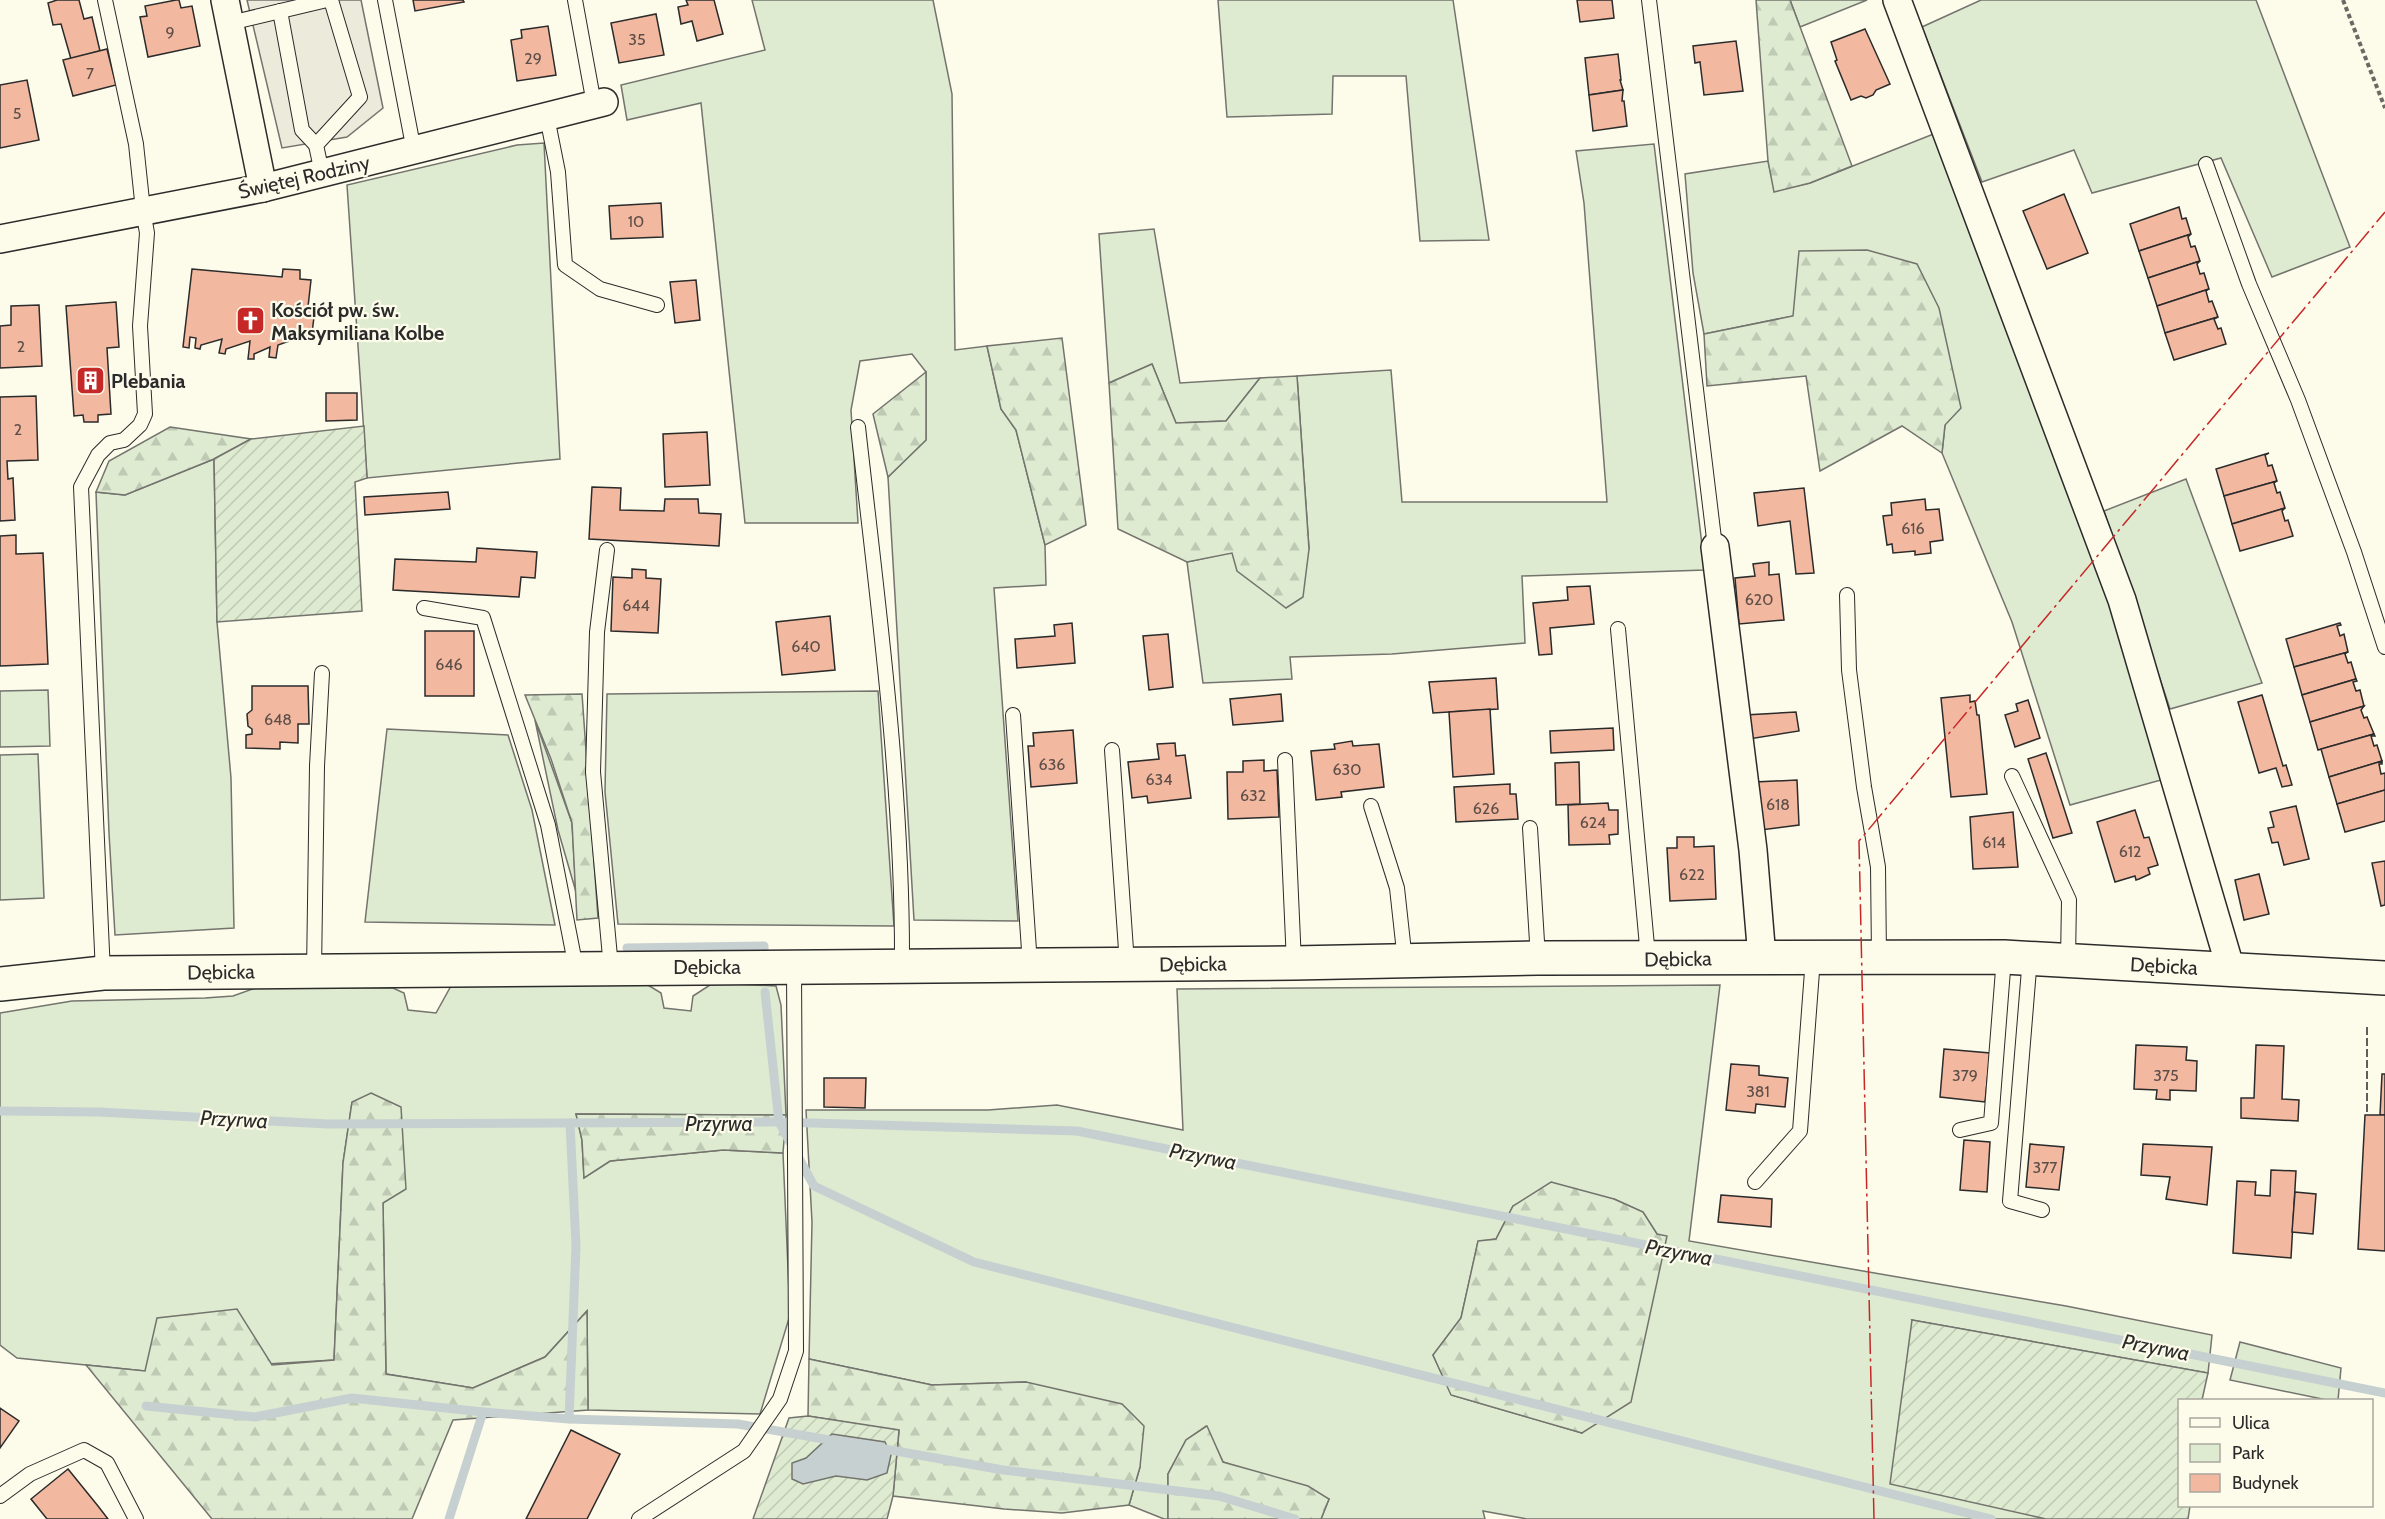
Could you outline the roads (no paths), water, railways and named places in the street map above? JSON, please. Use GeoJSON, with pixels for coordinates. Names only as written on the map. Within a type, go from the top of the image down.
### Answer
{"type":"FeatureCollection","features":[{"type":"Feature","properties":{"kind":"street"},"geometry":{"type":"LineString","coordinates":[[1897,0],[2122,600],[2231,969]]}},
{"type":"Feature","properties":{"kind":"street"},"geometry":{"type":"LineString","coordinates":[[227,11],[264,188]]}},
{"type":"Feature","properties":{"kind":"street","name":"Świętej Rodziny"},"geometry":{"type":"LineString","coordinates":[[0,239],[264,188],[599,103]]}},
{"type":"Feature","properties":{"kind":"street"},"geometry":{"type":"LineString","coordinates":[[1714,547],[1753,850],[1762,958]]}},
{"type":"Feature","properties":{"kind":"street","name":"Dębicka"},"geometry":{"type":"LineString","coordinates":[[0,984],[103,973],[1294,963],[1538,958],[1648,960],[1879,957],[2017,957],[2385,978]]}},
{"type":"Feature","properties":{"kind":"lane"},"geometry":{"type":"LineString","coordinates":[[103,973],[81,487],[98,455],[110,443],[124,440],[140,425],[145,414],[140,326],[147,233],[136,144],[105,0]]}},
{"type":"Feature","properties":{"kind":"lane"},"geometry":{"type":"LineString","coordinates":[[227,11],[280,11],[329,0],[360,97],[316,145]]}},
{"type":"Feature","properties":{"kind":"lane"},"geometry":{"type":"LineString","coordinates":[[385,0],[414,151]]}},
{"type":"Feature","properties":{"kind":"lane"},"geometry":{"type":"LineString","coordinates":[[575,0],[599,103]]}},
{"type":"Feature","properties":{"kind":"lane"},"geometry":{"type":"LineString","coordinates":[[1649,0],[1714,547]]}},
{"type":"Feature","properties":{"kind":"lane"},"geometry":{"type":"LineString","coordinates":[[280,11],[302,130],[316,145],[322,173]]}},
{"type":"Feature","properties":{"kind":"lane"},"geometry":{"type":"LineString","coordinates":[[547,117],[558,172],[565,265],[600,288],[657,305]]}},
{"type":"Feature","properties":{"kind":"lane"},"geometry":{"type":"LineString","coordinates":[[2206,164],[2249,284],[2298,400],[2354,552],[2385,647]]}},
{"type":"Feature","properties":{"kind":"lane"},"geometry":{"type":"LineString","coordinates":[[858,427],[891,722],[902,894],[903,967]]}},
{"type":"Feature","properties":{"kind":"lane"},"geometry":{"type":"LineString","coordinates":[[607,550],[597,632],[593,772],[611,968]]}},
{"type":"Feature","properties":{"kind":"lane"},"geometry":{"type":"LineString","coordinates":[[1847,595],[1849,670],[1864,787],[1878,867],[1879,957]]}},
{"type":"Feature","properties":{"kind":"lane"},"geometry":{"type":"LineString","coordinates":[[424,608],[483,618],[548,825],[576,968]]}},
{"type":"Feature","properties":{"kind":"lane"},"geometry":{"type":"LineString","coordinates":[[1618,630],[1648,960]]}},
{"type":"Feature","properties":{"kind":"lane"},"geometry":{"type":"LineString","coordinates":[[314,971],[317,766],[322,673]]}},
{"type":"Feature","properties":{"kind":"lane"},"geometry":{"type":"LineString","coordinates":[[1013,715],[1030,965]]}},
{"type":"Feature","properties":{"kind":"lane"},"geometry":{"type":"LineString","coordinates":[[1112,750],[1127,964]]}},
{"type":"Feature","properties":{"kind":"lane"},"geometry":{"type":"LineString","coordinates":[[1285,760],[1294,963]]}},
{"type":"Feature","properties":{"kind":"lane"},"geometry":{"type":"LineString","coordinates":[[2012,776],[2069,900],[2068,960]]}},
{"type":"Feature","properties":{"kind":"lane"},"geometry":{"type":"LineString","coordinates":[[1371,806],[1397,888],[1405,961]]}},
{"type":"Feature","properties":{"kind":"lane"},"geometry":{"type":"LineString","coordinates":[[1530,828],[1538,958]]}},
{"type":"Feature","properties":{"kind":"lane"},"geometry":{"type":"LineString","coordinates":[[1960,1130],[1991,1123],[2017,957]]}},
{"type":"Feature","properties":{"kind":"lane"},"geometry":{"type":"LineString","coordinates":[[2017,957],[2010,1201],[2042,1210]]}},
{"type":"Feature","properties":{"kind":"lane"},"geometry":{"type":"LineString","coordinates":[[1755,1182],[1800,1131],[1813,958]]}},
{"type":"Feature","properties":{"kind":"lane"},"geometry":{"type":"LineString","coordinates":[[639,1519],[744,1451],[780,1399],[796,1351],[794,966]]}},
{"type":"Feature","properties":{"kind":"lane"},"geometry":{"type":"LineString","coordinates":[[0,1496],[30,1474],[84,1450],[107,1463],[136,1519]]}},
{"type":"Feature","properties":{"kind":"waterway"},"geometry":{"type":"LineString","coordinates":[[627,948],[764,946],[764,949]]}},
{"type":"Feature","properties":{"kind":"waterway"},"geometry":{"type":"LineString","coordinates":[[765,992],[779,1122],[814,1186],[974,1262],[1991,1519]]}},
{"type":"Feature","properties":{"kind":"waterway","name":"Przyrwa"},"geometry":{"type":"LineString","coordinates":[[0,1111],[99,1112],[328,1124],[779,1122],[1077,1131],[2385,1393]]}},
{"type":"Feature","properties":{"kind":"waterway"},"geometry":{"type":"LineString","coordinates":[[449,1519],[483,1412],[569,1419],[576,1246],[570,1123]]}},
{"type":"Feature","properties":{"kind":"waterway"},"geometry":{"type":"LineString","coordinates":[[146,1406],[255,1417],[352,1398],[483,1412]]}},
{"type":"Feature","properties":{"kind":"waterway"},"geometry":{"type":"LineString","coordinates":[[569,1419],[738,1424],[835,1441]]}},
{"type":"Feature","properties":{"kind":"waterway"},"geometry":{"type":"LineString","coordinates":[[879,1448],[1003,1470],[1219,1496],[1295,1519]]}},
{"type":"Feature","properties":{"kind":"place","name":"Kościół pw. św. Maksymiliana Kolbe"},"geometry":{"type":"Point","coordinates":[250,321]}},
{"type":"Feature","properties":{"kind":"place","name":"Plebania"},"geometry":{"type":"Point","coordinates":[90,381]}}]}
